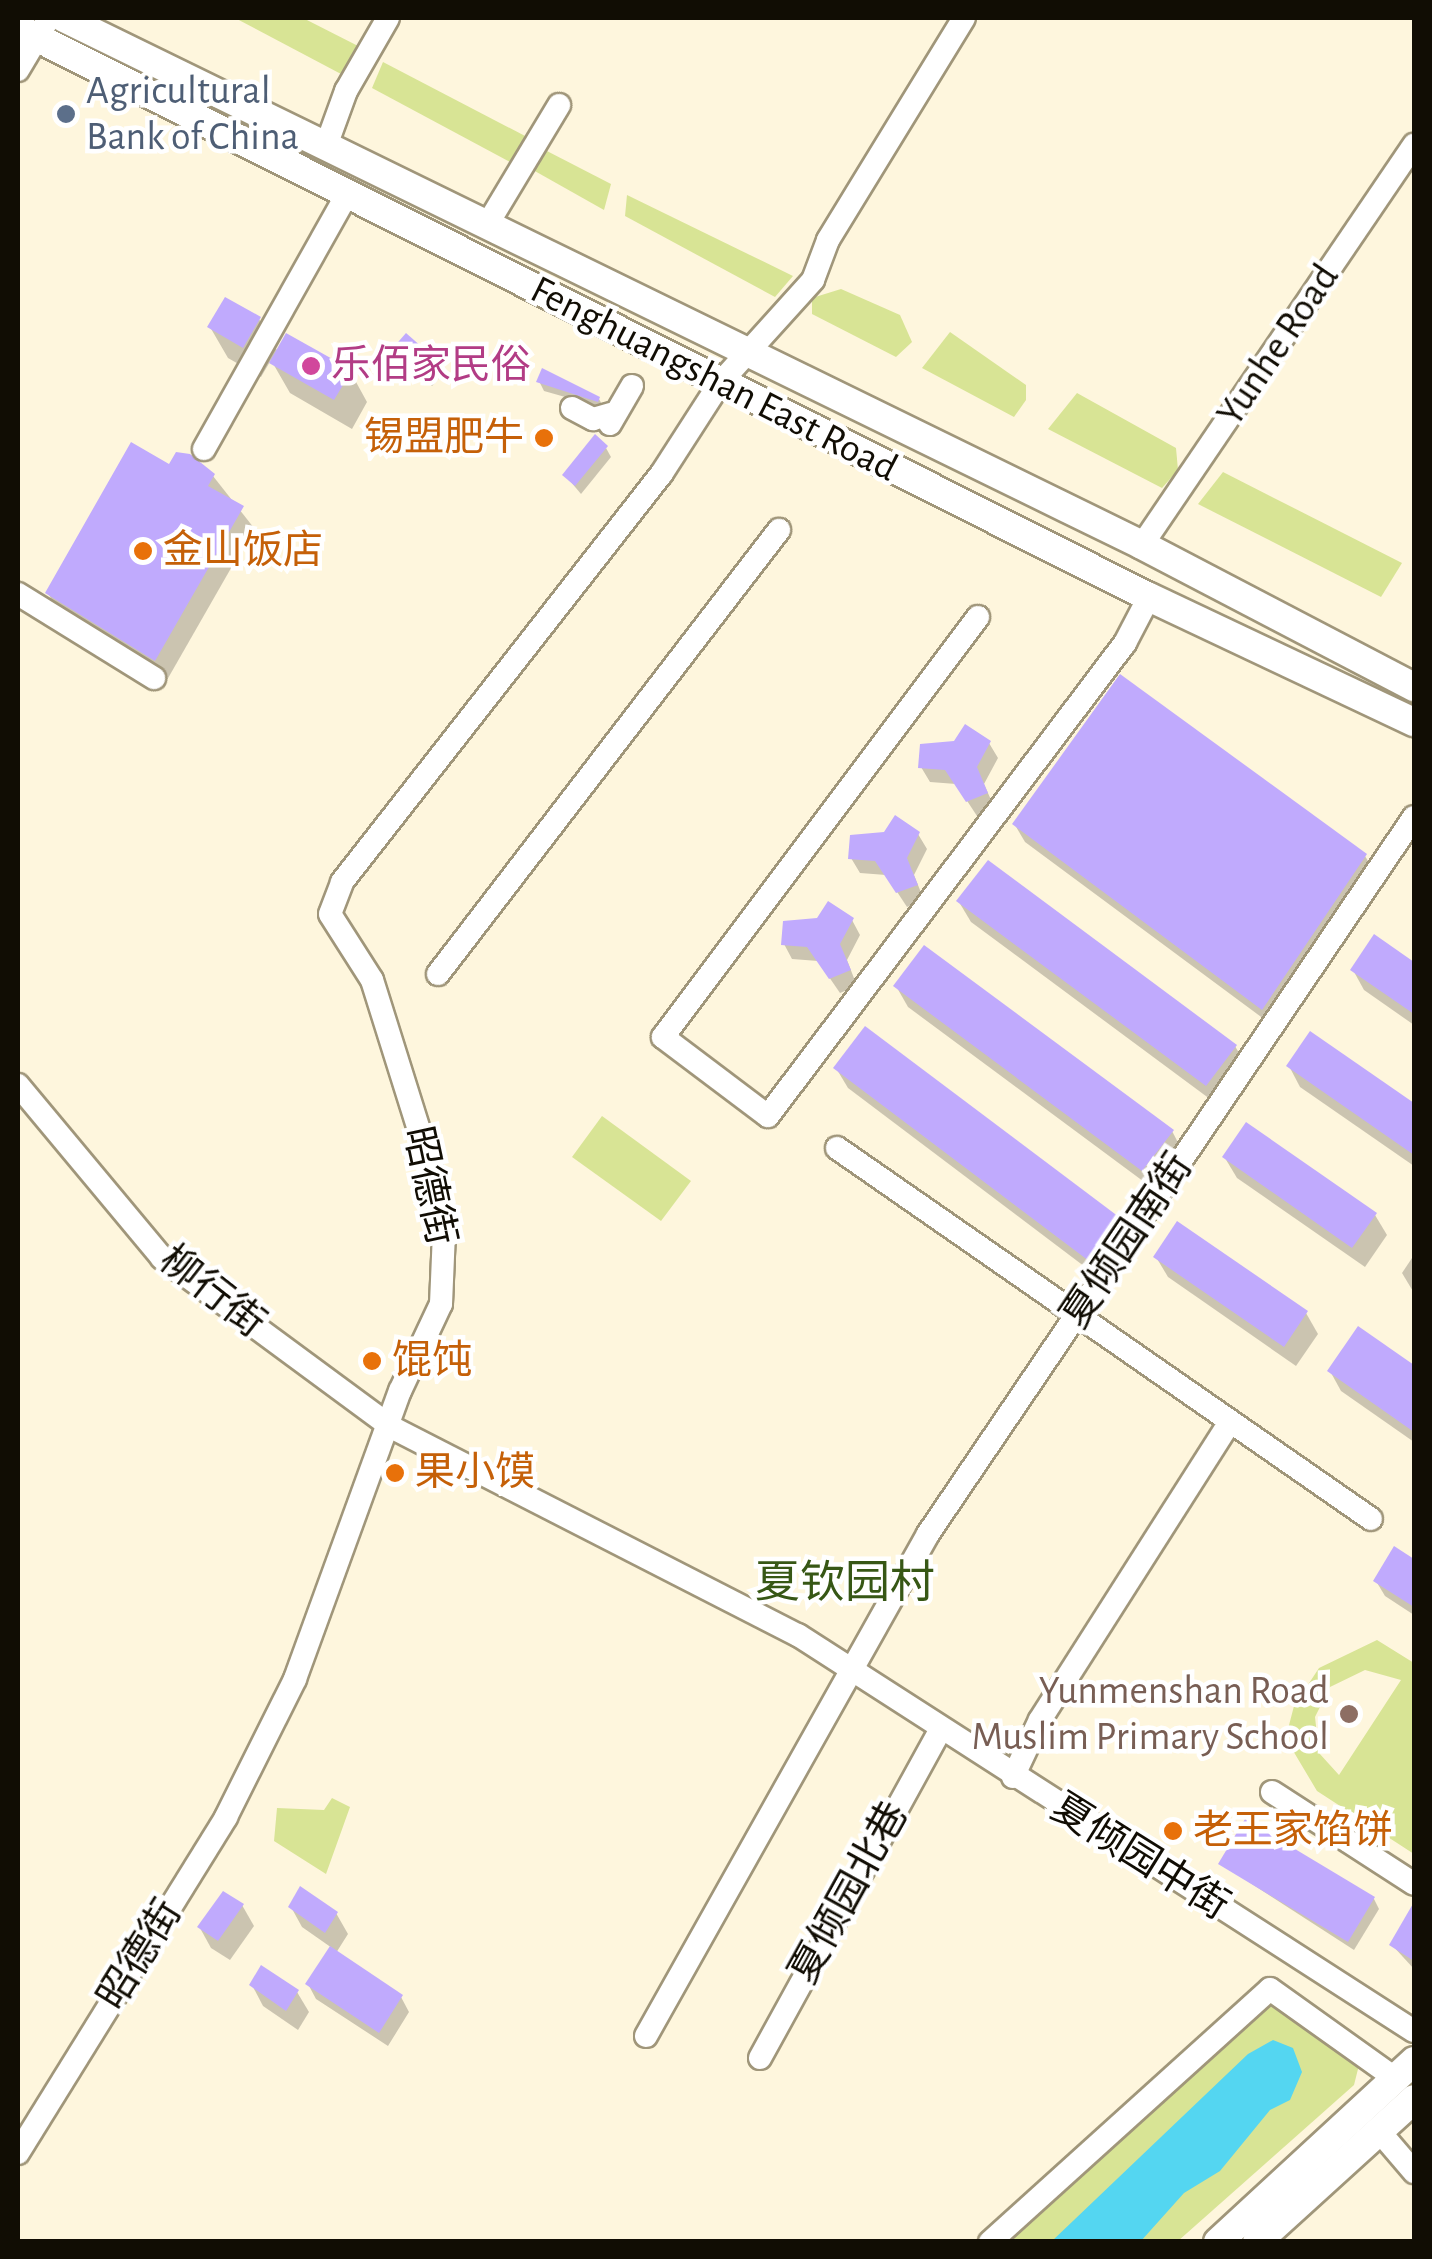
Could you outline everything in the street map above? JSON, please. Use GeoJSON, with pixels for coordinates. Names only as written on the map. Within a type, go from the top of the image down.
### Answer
{"type":"FeatureCollection","features":[{"type":"Feature","properties":{"kind":"main road","name":"Fenghuangshan East Road"},"geometry":{"type":"LineString","coordinates":[[64,18],[1142,545],[1414,687]]}},
{"type":"Feature","properties":{"kind":"main road","name":"Fenghuangshan East Road"},"geometry":{"type":"LineString","coordinates":[[34,27],[346,194],[720,383],[1149,598],[1414,722]]}},
{"type":"Feature","properties":{"kind":"main road"},"geometry":{"type":"LineString","coordinates":[[1256,2242],[1379,2130],[1408,2079]]}},
{"type":"Feature","properties":{"kind":"main road"},"geometry":{"type":"LineString","coordinates":[[1218,2242],[1408,2079]]}},
{"type":"Feature","properties":{"kind":"street"},"geometry":{"type":"LineString","coordinates":[[326,146],[346,91],[388,18]]}},
{"type":"Feature","properties":{"kind":"street"},"geometry":{"type":"LineString","coordinates":[[720,383],[812,280],[828,240],[964,18]]}},
{"type":"Feature","properties":{"kind":"street"},"geometry":{"type":"LineString","coordinates":[[18,70],[34,27]]}},
{"type":"Feature","properties":{"kind":"street"},"geometry":{"type":"LineString","coordinates":[[486,225],[560,105]]}},
{"type":"Feature","properties":{"kind":"street","name":"Yunhe Road"},"geometry":{"type":"LineString","coordinates":[[1142,545],[1414,145]]}},
{"type":"Feature","properties":{"kind":"street"},"geometry":{"type":"LineString","coordinates":[[204,449],[346,194]]}},
{"type":"Feature","properties":{"kind":"street","name":"昭德街"},"geometry":{"type":"LineString","coordinates":[[18,2152],[226,1817],[295,1678],[441,1304],[444,1231],[372,980],[330,914],[342,882],[662,473],[720,383]]}},
{"type":"Feature","properties":{"kind":"street"},"geometry":{"type":"LineString","coordinates":[[572,408],[592,419],[610,419],[632,386]]}},
{"type":"Feature","properties":{"kind":"street"},"geometry":{"type":"LineString","coordinates":[[438,974],[778,530]]}},
{"type":"Feature","properties":{"kind":"street"},"geometry":{"type":"LineString","coordinates":[[18,594],[154,678]]}},
{"type":"Feature","properties":{"kind":"street"},"geometry":{"type":"LineString","coordinates":[[978,617],[663,1037],[768,1116],[1125,644],[1149,598]]}},
{"type":"Feature","properties":{"kind":"street","name":"夏倾园南街"},"geometry":{"type":"LineString","coordinates":[[646,2036],[928,1534],[1414,817]]}},
{"type":"Feature","properties":{"kind":"street","name":"柳行街"},"geometry":{"type":"LineString","coordinates":[[18,1085],[162,1258],[391,1427]]}},
{"type":"Feature","properties":{"kind":"street"},"geometry":{"type":"LineString","coordinates":[[837,1148],[1074,1318],[1371,1520]]}},
{"type":"Feature","properties":{"kind":"street"},"geometry":{"type":"LineString","coordinates":[[1012,1776],[1040,1720],[1228,1424]]}},
{"type":"Feature","properties":{"kind":"street","name":"夏倾园中街"},"geometry":{"type":"LineString","coordinates":[[391,1427],[740,1604],[1414,2031]]}},
{"type":"Feature","properties":{"kind":"street","name":"夏倾园北巷"},"geometry":{"type":"LineString","coordinates":[[760,2058],[940,1730]]}},
{"type":"Feature","properties":{"kind":"street"},"geometry":{"type":"LineString","coordinates":[[1272,1792],[1414,1884]]}},
{"type":"Feature","properties":{"kind":"street"},"geometry":{"type":"LineString","coordinates":[[990,2242],[1270,1989],[1408,2079]]}},
{"type":"Feature","properties":{"kind":"street"},"geometry":{"type":"LineString","coordinates":[[1379,2130],[1414,2172]]}},
{"type":"Feature","properties":{"kind":"green space"},"geometry":{"type":"Polygon","coordinates":[[[235,18],[303,18],[362,48],[341,74],[235,18]]]}},
{"type":"Feature","properties":{"kind":"green space"},"geometry":{"type":"Polygon","coordinates":[[[383,62],[527,137],[512,163],[372,88],[383,62]]]}},
{"type":"Feature","properties":{"kind":"green space"},"geometry":{"type":"Polygon","coordinates":[[[545,150],[611,184],[604,210],[533,170],[545,150]]]}},
{"type":"Feature","properties":{"kind":"green space"},"geometry":{"type":"Polygon","coordinates":[[[627,195],[793,276],[775,297],[625,216],[627,195]]]}},
{"type":"Feature","properties":{"kind":"green space"},"geometry":{"type":"Polygon","coordinates":[[[841,289],[900,315],[912,342],[896,357],[812,314],[812,298],[841,289]]]}},
{"type":"Feature","properties":{"kind":"green space"},"geometry":{"type":"Polygon","coordinates":[[[950,332],[1026,385],[1026,400],[1014,417],[922,368],[950,332]]]}},
{"type":"Feature","properties":{"kind":"green space"},"geometry":{"type":"Polygon","coordinates":[[[1077,393],[1176,448],[1178,470],[1162,488],[1048,429],[1077,393]]]}},
{"type":"Feature","properties":{"kind":"green space"},"geometry":{"type":"Polygon","coordinates":[[[1223,472],[1402,563],[1381,597],[1198,504],[1223,472]]]}},
{"type":"Feature","properties":{"kind":"green space"},"geometry":{"type":"Polygon","coordinates":[[[602,1116],[691,1181],[661,1221],[572,1157],[602,1116]]]}},
{"type":"Feature","properties":{"kind":"green space"},"geometry":{"type":"Polygon","coordinates":[[[1377,1640],[1414,1663],[1414,1854],[1317,1791],[1292,1749],[1288,1729],[1294,1706],[1319,1668],[1377,1640]],[[1365,1670],[1330,1687],[1315,1717],[1319,1753],[1339,1775],[1401,1680],[1365,1670]]]}},
{"type":"Feature","properties":{"kind":"green space"},"geometry":{"type":"Polygon","coordinates":[[[332,1798],[350,1807],[326,1874],[274,1841],[277,1808],[324,1810],[332,1798]]]}},
{"type":"Feature","properties":{"kind":"green space"},"geometry":{"type":"Polygon","coordinates":[[[1273,2002],[1361,2057],[1354,2085],[1178,2241],[1006,2242],[1273,2002]]]}},
{"type":"Feature","properties":{"kind":"water"},"geometry":{"type":"Polygon","coordinates":[[[1273,2040],[1293,2048],[1302,2072],[1290,2100],[1270,2110],[1220,2171],[1184,2193],[1141,2241],[1052,2241],[1248,2054],[1273,2040]]]}},
{"type":"Feature","properties":{"kind":"building"},"geometry":{"type":"Polygon","coordinates":[[[225,297],[261,317],[243,348],[207,327],[225,297]]]}},
{"type":"Feature","properties":{"kind":"building"},"geometry":{"type":"Polygon","coordinates":[[[286,333],[352,370],[334,400],[269,363],[286,333]]]}},
{"type":"Feature","properties":{"kind":"building"},"geometry":{"type":"Polygon","coordinates":[[[406,333],[440,363],[426,378],[392,349],[406,333]]]}},
{"type":"Feature","properties":{"kind":"building"},"geometry":{"type":"Polygon","coordinates":[[[542,368],[600,397],[598,402],[536,382],[542,368]]]}},
{"type":"Feature","properties":{"kind":"building"},"geometry":{"type":"Polygon","coordinates":[[[595,434],[608,446],[575,486],[562,475],[595,434]]]}},
{"type":"Feature","properties":{"kind":"building","name":"金山饭店"},"geometry":{"type":"Polygon","coordinates":[[[131,442],[169,464],[176,452],[190,454],[215,474],[208,486],[244,506],[155,661],[45,593],[131,442]]]}},
{"type":"Feature","properties":{"kind":"building"},"geometry":{"type":"Polygon","coordinates":[[[1120,674],[1367,854],[1262,1010],[1012,824],[1120,674]]]}},
{"type":"Feature","properties":{"kind":"building"},"geometry":{"type":"Polygon","coordinates":[[[965,724],[991,741],[977,767],[988,793],[966,802],[945,770],[918,768],[920,744],[954,741],[965,724]]]}},
{"type":"Feature","properties":{"kind":"building"},"geometry":{"type":"Polygon","coordinates":[[[895,815],[920,832],[907,858],[918,885],[896,893],[875,861],[848,859],[850,835],[884,832],[895,815]]]}},
{"type":"Feature","properties":{"kind":"building"},"geometry":{"type":"Polygon","coordinates":[[[988,860],[1237,1045],[1206,1086],[956,901],[988,860]]]}},
{"type":"Feature","properties":{"kind":"building"},"geometry":{"type":"Polygon","coordinates":[[[828,901],[854,918],[840,944],[851,970],[829,979],[807,947],[781,945],[783,921],[817,918],[828,901]]]}},
{"type":"Feature","properties":{"kind":"building"},"geometry":{"type":"Polygon","coordinates":[[[1374,934],[1414,962],[1414,1014],[1350,970],[1374,934]]]}},
{"type":"Feature","properties":{"kind":"building"},"geometry":{"type":"Polygon","coordinates":[[[924,945],[1174,1130],[1142,1171],[893,986],[924,945]]]}},
{"type":"Feature","properties":{"kind":"building"},"geometry":{"type":"Polygon","coordinates":[[[865,1026],[1123,1220],[1093,1264],[833,1068],[865,1026]]]}},
{"type":"Feature","properties":{"kind":"building"},"geometry":{"type":"Polygon","coordinates":[[[1310,1031],[1414,1103],[1414,1155],[1286,1066],[1310,1031]]]}},
{"type":"Feature","properties":{"kind":"building"},"geometry":{"type":"Polygon","coordinates":[[[1246,1122],[1377,1213],[1352,1248],[1222,1157],[1246,1122]]]}},
{"type":"Feature","properties":{"kind":"building"},"geometry":{"type":"Polygon","coordinates":[[[1177,1221],[1308,1311],[1284,1347],[1153,1257],[1177,1221]]]}},
{"type":"Feature","properties":{"kind":"building"},"geometry":{"type":"Polygon","coordinates":[[[1358,1326],[1414,1365],[1414,1432],[1327,1371],[1358,1326]]]}},
{"type":"Feature","properties":{"kind":"building"},"geometry":{"type":"Polygon","coordinates":[[[1394,1546],[1414,1559],[1414,1607],[1373,1581],[1394,1546]]]}},
{"type":"Feature","properties":{"kind":"building"},"geometry":{"type":"Polygon","coordinates":[[[1245,1819],[1375,1897],[1348,1942],[1218,1864],[1245,1819]]]}},
{"type":"Feature","properties":{"kind":"building"},"geometry":{"type":"Polygon","coordinates":[[[300,1886],[338,1912],[325,1933],[288,1907],[300,1886]]]}},
{"type":"Feature","properties":{"kind":"building"},"geometry":{"type":"Polygon","coordinates":[[[223,1891],[244,1904],[218,1941],[197,1927],[223,1891]]]}},
{"type":"Feature","properties":{"kind":"building"},"geometry":{"type":"Polygon","coordinates":[[[1414,1902],[1414,1961],[1389,1945],[1414,1902]]]}},
{"type":"Feature","properties":{"kind":"building"},"geometry":{"type":"Polygon","coordinates":[[[330,1946],[403,1995],[379,2033],[305,1984],[330,1946]]]}},
{"type":"Feature","properties":{"kind":"building"},"geometry":{"type":"Polygon","coordinates":[[[261,1965],[299,1990],[286,2011],[249,1985],[261,1965]]]}},
{"type":"Feature","properties":{"kind":"place","name":"Agricultural Bank of China"},"geometry":{"type":"Point","coordinates":[66,114]}},
{"type":"Feature","properties":{"kind":"place","name":"乐佰家民俗"},"geometry":{"type":"Point","coordinates":[311,366]}},
{"type":"Feature","properties":{"kind":"place","name":"锡盟肥牛"},"geometry":{"type":"Point","coordinates":[544,438]}},
{"type":"Feature","properties":{"kind":"place","name":"金山饭店"},"geometry":{"type":"Point","coordinates":[143,551]}},
{"type":"Feature","properties":{"kind":"place","name":"馄饨"},"geometry":{"type":"Point","coordinates":[372,1361]}},
{"type":"Feature","properties":{"kind":"place","name":"果小馍"},"geometry":{"type":"Point","coordinates":[395,1473]}},
{"type":"Feature","properties":{"kind":"place","name":"Yunmenshan Road Muslim Primary School"},"geometry":{"type":"Point","coordinates":[1349,1714]}},
{"type":"Feature","properties":{"kind":"place","name":"老王家馅饼"},"geometry":{"type":"Point","coordinates":[1173,1831]}},
{"type":"Feature","properties":{"kind":"district","name":"夏钦园村"},"geometry":{"type":"Point","coordinates":[845,1584]}}]}
